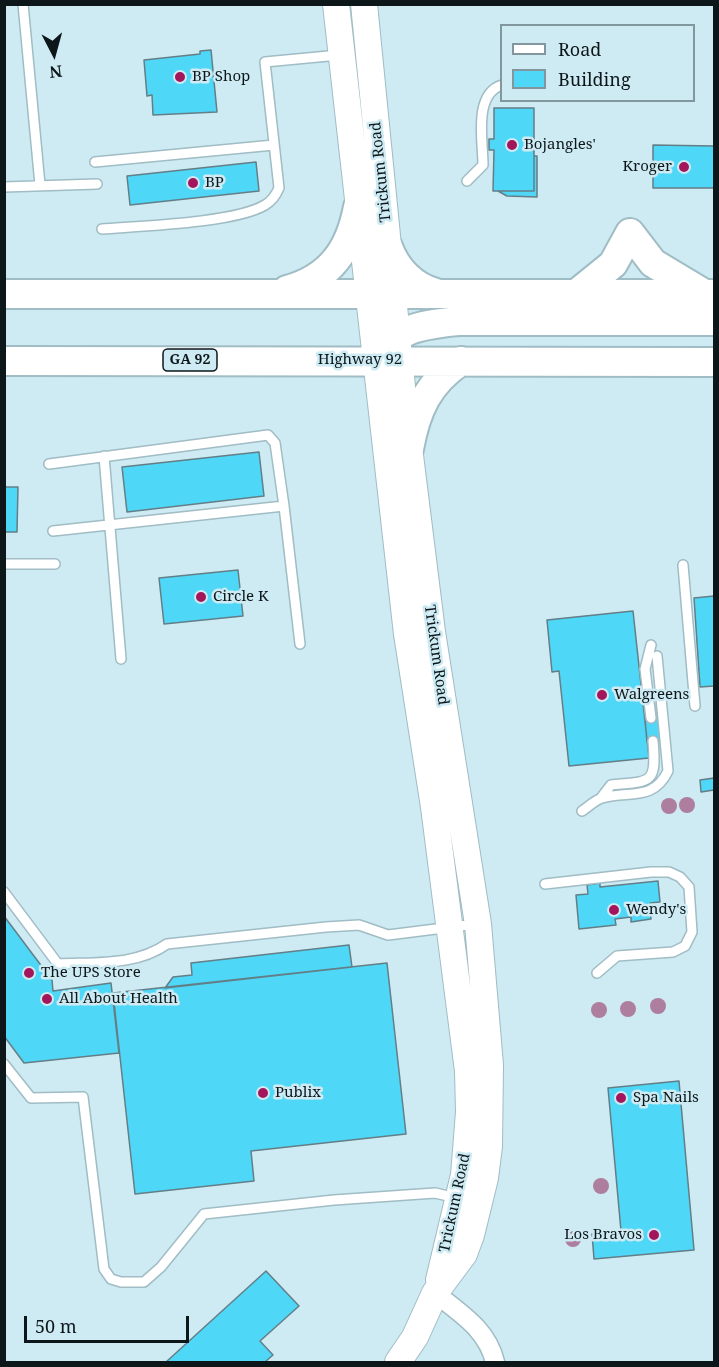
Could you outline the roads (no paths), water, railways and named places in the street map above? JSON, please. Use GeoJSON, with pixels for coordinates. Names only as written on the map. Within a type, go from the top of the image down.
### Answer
{"type":"FeatureCollection","features":[{"type":"Feature","properties":{"kind":"main road"},"geometry":{"type":"LineString","coordinates":[[273,294],[311,280],[338,259],[351,236],[358,207]]}},
{"type":"Feature","properties":{"kind":"main road"},"geometry":{"type":"LineString","coordinates":[[576,294],[613,264],[630,233],[653,263],[710,294]]}},
{"type":"Feature","properties":{"kind":"main road"},"geometry":{"type":"LineString","coordinates":[[388,247],[392,258],[409,279],[438,294]]}},
{"type":"Feature","properties":{"kind":"main road"},"geometry":{"type":"LineString","coordinates":[[4,294],[710,294]]}},
{"type":"Feature","properties":{"kind":"main road"},"geometry":{"type":"LineString","coordinates":[[390,352],[433,324],[458,321],[714,321]]}},
{"type":"Feature","properties":{"kind":"main road","name":"Highway 92"},"geometry":{"type":"LineString","coordinates":[[4,361],[390,352],[461,361],[714,362]]}},
{"type":"Feature","properties":{"kind":"main road"},"geometry":{"type":"LineString","coordinates":[[409,449],[415,421],[424,397],[436,380],[461,361]]}},
{"type":"Feature","properties":{"kind":"street","name":"Trickum Road"},"geometry":{"type":"LineString","coordinates":[[336,4],[358,207],[380,294],[409,449],[432,632],[478,924],[490,1065],[489,1146],[485,1178],[464,1254],[435,1293]]}},
{"type":"Feature","properties":{"kind":"street","name":"Trickum Road"},"geometry":{"type":"LineString","coordinates":[[364,4],[388,247],[380,294]]}},
{"type":"Feature","properties":{"kind":"street","name":"Trickum Road"},"geometry":{"type":"LineString","coordinates":[[390,352],[407,634],[451,928],[468,1071],[468,1146],[460,1198],[435,1293],[415,1337],[398,1362]]}},
{"type":"Feature","properties":{"kind":"street"},"geometry":{"type":"LineString","coordinates":[[435,1293],[480,1329],[490,1344],[495,1362]]}},
{"type":"Feature","properties":{"kind":"lane"},"geometry":{"type":"LineString","coordinates":[[23,4],[40,184]]}},
{"type":"Feature","properties":{"kind":"lane"},"geometry":{"type":"LineString","coordinates":[[102,229],[223,217],[267,205],[276,196],[279,188],[265,62],[342,54]]}},
{"type":"Feature","properties":{"kind":"lane"},"geometry":{"type":"LineString","coordinates":[[467,181],[483,165],[482,109],[492,88],[500,85]]}},
{"type":"Feature","properties":{"kind":"lane"},"geometry":{"type":"LineString","coordinates":[[95,162],[274,145]]}},
{"type":"Feature","properties":{"kind":"lane"},"geometry":{"type":"LineString","coordinates":[[4,187],[40,184],[98,184]]}},
{"type":"Feature","properties":{"kind":"lane"},"geometry":{"type":"LineString","coordinates":[[49,464],[267,435],[275,443],[300,644]]}},
{"type":"Feature","properties":{"kind":"lane"},"geometry":{"type":"LineString","coordinates":[[104,456],[120,659]]}},
{"type":"Feature","properties":{"kind":"lane"},"geometry":{"type":"LineString","coordinates":[[53,531],[284,506]]}},
{"type":"Feature","properties":{"kind":"lane"},"geometry":{"type":"LineString","coordinates":[[4,564],[55,564]]}},
{"type":"Feature","properties":{"kind":"lane"},"geometry":{"type":"LineString","coordinates":[[683,565],[694,706]]}},
{"type":"Feature","properties":{"kind":"lane"},"geometry":{"type":"LineString","coordinates":[[651,645],[645,669],[651,718]]}},
{"type":"Feature","properties":{"kind":"lane"},"geometry":{"type":"LineString","coordinates":[[601,798],[655,790],[668,771],[657,656]]}},
{"type":"Feature","properties":{"kind":"lane"},"geometry":{"type":"LineString","coordinates":[[582,811],[601,798],[611,786],[641,782],[651,777],[656,770],[653,741]]}},
{"type":"Feature","properties":{"kind":"lane"},"geometry":{"type":"LineString","coordinates":[[545,884],[669,872],[680,877],[689,886],[692,932],[685,946],[674,952],[617,956],[597,973]]}},
{"type":"Feature","properties":{"kind":"lane"},"geometry":{"type":"LineString","coordinates":[[4,892],[58,964],[135,959],[153,954],[167,944],[326,927],[359,925],[388,935],[478,924]]}},
{"type":"Feature","properties":{"kind":"lane"},"geometry":{"type":"LineString","coordinates":[[4,1064],[31,1098],[83,1096],[104,1269],[111,1280],[144,1282],[161,1267],[204,1214],[424,1194],[460,1198]]}},
{"type":"Feature","properties":{"kind":"place","name":"BP Shop"},"geometry":{"type":"Point","coordinates":[180,77]}},
{"type":"Feature","properties":{"kind":"place","name":"Bojangles'"},"geometry":{"type":"Point","coordinates":[512,145]}},
{"type":"Feature","properties":{"kind":"place","name":"Kroger"},"geometry":{"type":"Point","coordinates":[684,167]}},
{"type":"Feature","properties":{"kind":"place","name":"BP"},"geometry":{"type":"Point","coordinates":[193,183]}},
{"type":"Feature","properties":{"kind":"place","name":"Circle K"},"geometry":{"type":"Point","coordinates":[201,597]}},
{"type":"Feature","properties":{"kind":"place","name":"Walgreens"},"geometry":{"type":"Point","coordinates":[602,695]}},
{"type":"Feature","properties":{"kind":"place","name":"Wendy's"},"geometry":{"type":"Point","coordinates":[614,910]}},
{"type":"Feature","properties":{"kind":"place","name":"The UPS Store"},"geometry":{"type":"Point","coordinates":[29,973]}},
{"type":"Feature","properties":{"kind":"place","name":"All About Health"},"geometry":{"type":"Point","coordinates":[47,999]}},
{"type":"Feature","properties":{"kind":"place","name":"Publix"},"geometry":{"type":"Point","coordinates":[263,1093]}},
{"type":"Feature","properties":{"kind":"place","name":"Spa Nails"},"geometry":{"type":"Point","coordinates":[621,1098]}},
{"type":"Feature","properties":{"kind":"place","name":"Los Bravos"},"geometry":{"type":"Point","coordinates":[654,1235]}}]}
